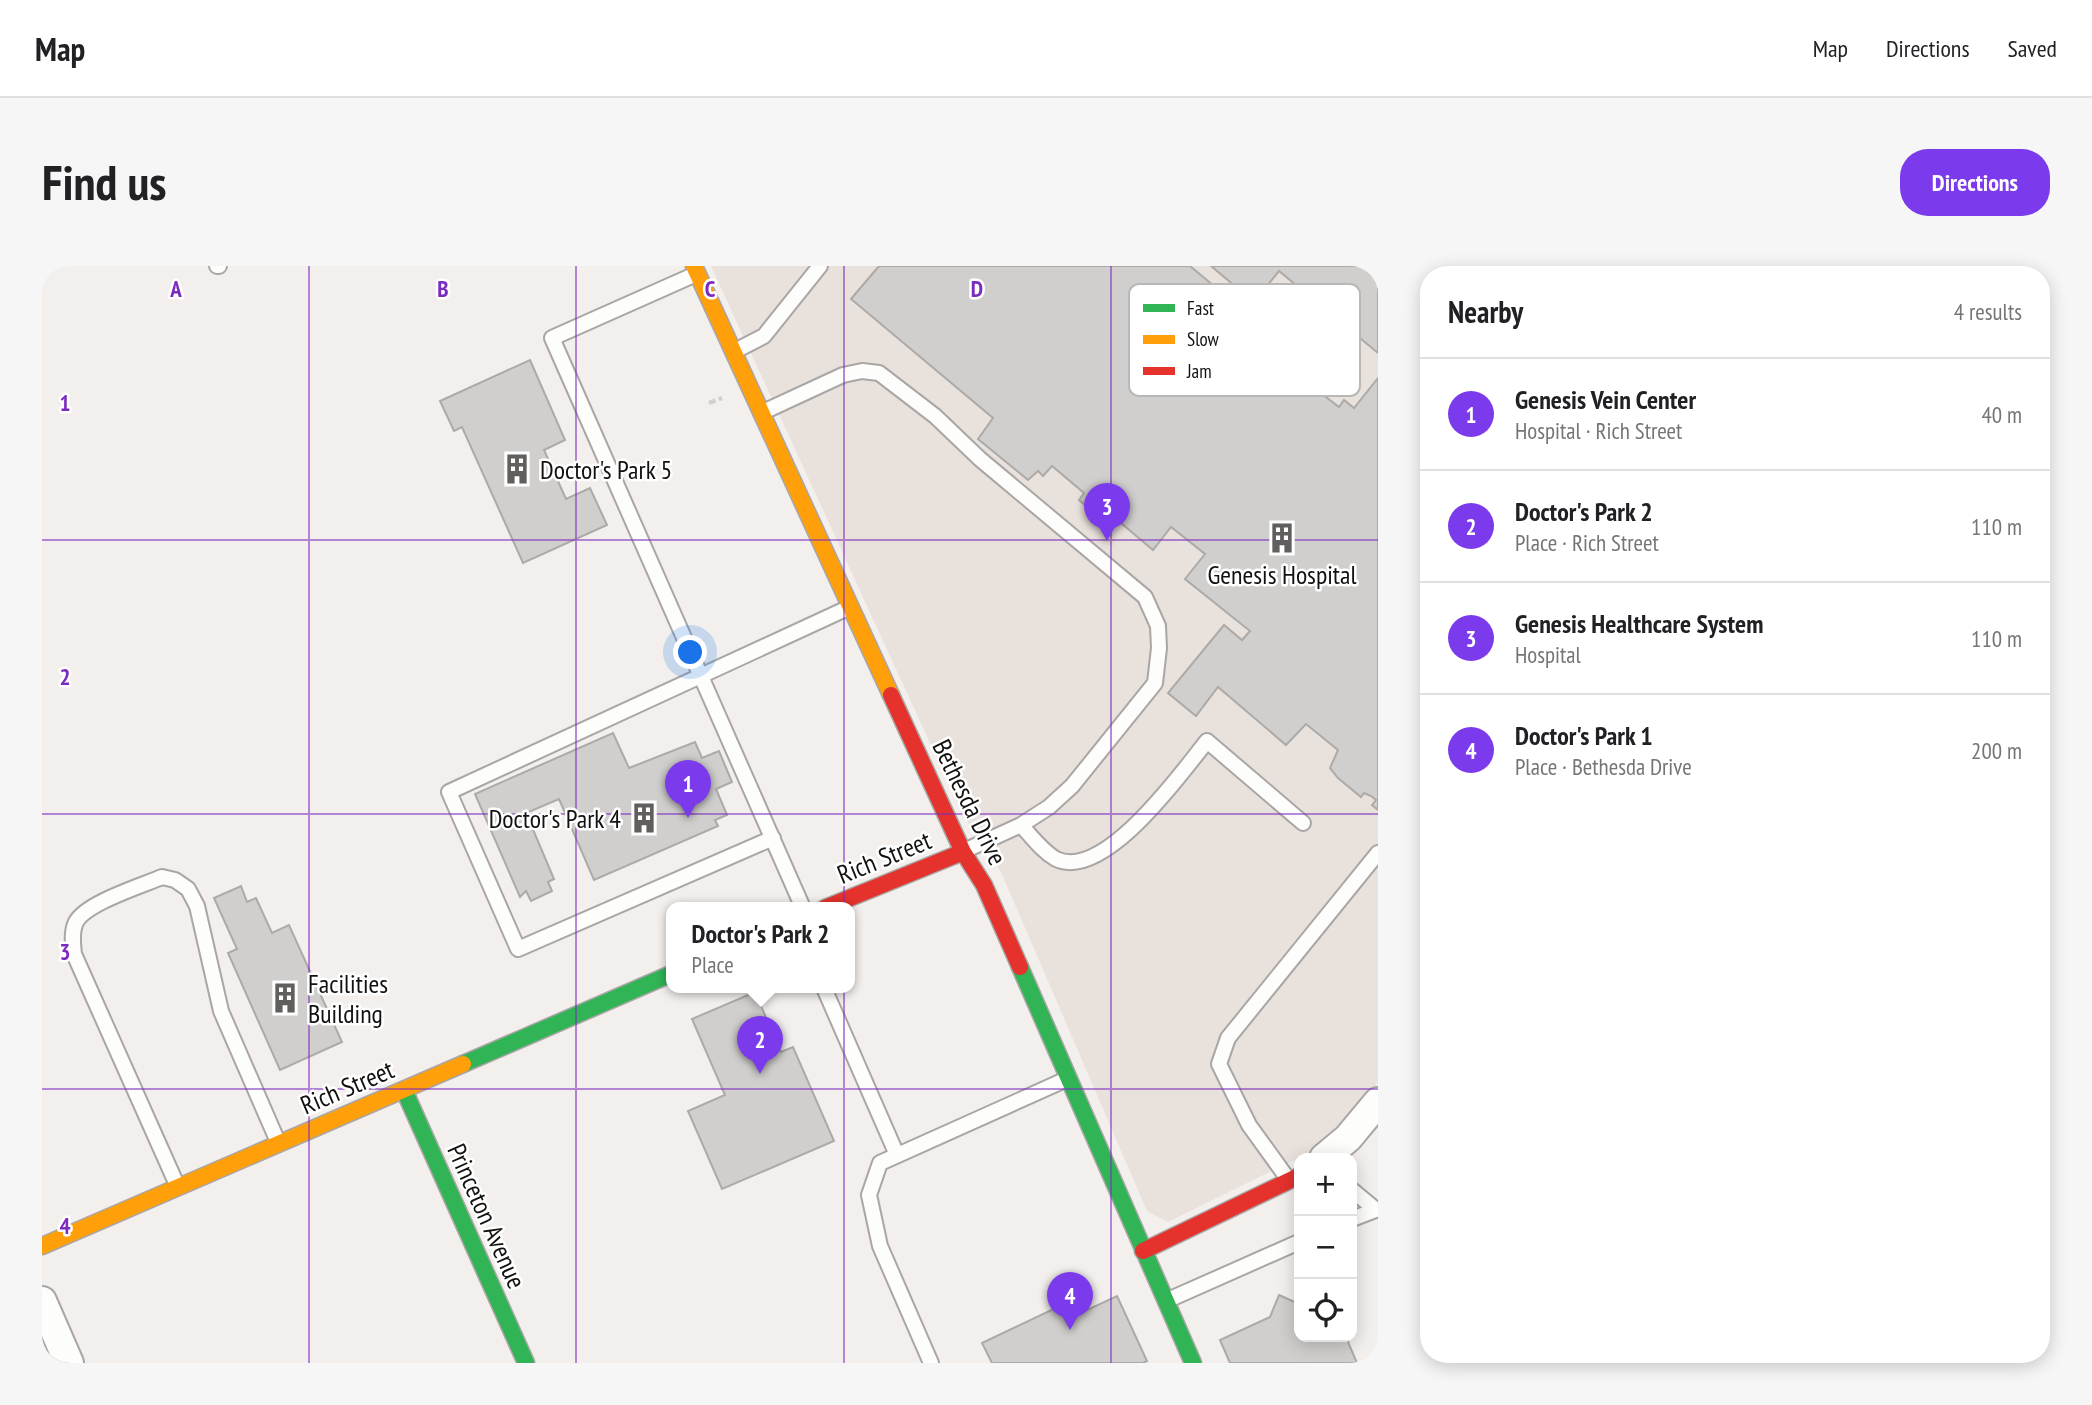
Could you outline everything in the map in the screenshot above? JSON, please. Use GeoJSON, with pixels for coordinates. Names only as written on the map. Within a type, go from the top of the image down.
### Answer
{"type":"FeatureCollection","features":[{"type":"Feature","properties":{"kind":"street","name":"Bethesda Drive"},"geometry":{"type":"LineString","coordinates":[[695,270],[963,852],[984,885],[1193,1363]]}},
{"type":"Feature","properties":{"kind":"street","name":"Rich Street"},"geometry":{"type":"LineString","coordinates":[[840,902],[963,852]]}},
{"type":"Feature","properties":{"kind":"street","name":"Rich Street"},"geometry":{"type":"LineString","coordinates":[[42,1246],[666,976]]}},
{"type":"Feature","properties":{"kind":"street","name":"Princeton Avenue"},"geometry":{"type":"LineString","coordinates":[[404,1090],[526,1363]]}},
{"type":"Feature","properties":{"kind":"street"},"geometry":{"type":"LineString","coordinates":[[1330,1153],[1348,1138],[1378,1102]]}},
{"type":"Feature","properties":{"kind":"street"},"geometry":{"type":"LineString","coordinates":[[1143,1251],[1294,1179]]}},
{"type":"Feature","properties":{"kind":"street"},"geometry":{"type":"LineString","coordinates":[[42,1300],[69,1363]]}},
{"type":"Feature","properties":{"kind":"lane"},"geometry":{"type":"LineString","coordinates":[[732,352],[764,336],[820,266]]}},
{"type":"Feature","properties":{"kind":"lane"},"geometry":{"type":"LineString","coordinates":[[695,270],[551,338],[800,902]]}},
{"type":"Feature","properties":{"kind":"lane"},"geometry":{"type":"LineString","coordinates":[[761,413],[843,375],[862,370],[879,373],[935,416],[980,459],[1145,597],[1158,626],[1155,683],[1072,786],[1049,807],[1021,825],[963,852]]}},
{"type":"Feature","properties":{"kind":"lane"},"geometry":{"type":"LineString","coordinates":[[773,838],[519,949],[449,792],[852,606]]}},
{"type":"Feature","properties":{"kind":"lane"},"geometry":{"type":"LineString","coordinates":[[1021,825],[1041,847],[1058,860],[1076,861],[1092,855],[1119,841],[1138,824],[1207,741],[1303,823]]}},
{"type":"Feature","properties":{"kind":"lane"},"geometry":{"type":"LineString","coordinates":[[1294,1178],[1250,1125],[1219,1063],[1228,1038],[1378,853]]}},
{"type":"Feature","properties":{"kind":"lane"},"geometry":{"type":"LineString","coordinates":[[178,1188],[74,954],[72,938],[75,924],[84,911],[162,877],[175,880],[188,889],[197,906],[221,1011],[279,1143]]}},
{"type":"Feature","properties":{"kind":"lane"},"geometry":{"type":"LineString","coordinates":[[826,993],[897,1155]]}},
{"type":"Feature","properties":{"kind":"lane"},"geometry":{"type":"LineString","coordinates":[[931,1363],[880,1246],[869,1195],[880,1163],[1067,1079]]}},
{"type":"Feature","properties":{"kind":"lane"},"geometry":{"type":"LineString","coordinates":[[1357,1194],[1377,1209]]}},
{"type":"Feature","properties":{"kind":"lane"},"geometry":{"type":"LineString","coordinates":[[1357,1217],[1377,1209]]}},
{"type":"Feature","properties":{"kind":"lane"},"geometry":{"type":"LineString","coordinates":[[1167,1300],[1294,1244]]}},
{"type":"Feature","properties":{"kind":"shaded area"},"geometry":{"type":"Polygon","coordinates":[[[711,266],[1378,266],[1378,1082],[1358,1107],[1307,1153],[1294,1153],[1294,1160],[1168,1222],[1147,1211],[1001,872],[963,815],[711,266]]]}},
{"type":"Feature","properties":{"kind":"building","name":"Genesis Hospital"},"geometry":{"type":"Polygon","coordinates":[[[879,266],[1190,266],[1212,284],[1129,284],[1129,396],[1325,396],[1339,407],[1344,400],[1354,408],[1378,378],[1378,810],[1372,805],[1376,800],[1371,796],[1364,793],[1361,797],[1338,778],[1330,768],[1338,750],[1306,724],[1286,745],[1218,687],[1196,716],[1168,693],[1224,625],[1242,640],[1250,631],[1185,579],[1205,554],[1171,527],[1153,550],[1102,507],[1097,515],[1079,500],[1084,493],[1052,466],[1043,476],[1038,471],[1028,480],[978,439],[993,418],[851,299],[879,266]]]}},
{"type":"Feature","properties":{"kind":"building"},"geometry":{"type":"Polygon","coordinates":[[[1211,266],[1378,266],[1378,353],[1360,338],[1360,284],[1295,284],[1279,271],[1269,284],[1232,284],[1211,266]]]}},
{"type":"Feature","properties":{"kind":"building","name":"Doctor's Park 5"},"geometry":{"type":"Polygon","coordinates":[[[530,360],[565,440],[544,450],[566,499],[590,488],[607,525],[523,563],[462,427],[454,431],[440,401],[530,360]]]}},
{"type":"Feature","properties":{"kind":"building","name":"Doctor's Park 4"},"geometry":{"type":"Polygon","coordinates":[[[613,733],[629,768],[695,742],[702,758],[719,751],[732,782],[716,789],[727,815],[715,820],[718,826],[594,880],[559,799],[526,813],[554,879],[548,882],[552,891],[531,901],[526,891],[520,897],[475,794],[613,733]]]}},
{"type":"Feature","properties":{"kind":"building","name":"Facilities Building"},"geometry":{"type":"Polygon","coordinates":[[[241,886],[247,902],[256,898],[272,933],[289,925],[342,1042],[280,1070],[228,953],[237,949],[214,898],[241,886]]]}},
{"type":"Feature","properties":{"kind":"building"},"geometry":{"type":"Polygon","coordinates":[[[755,993],[781,1052],[793,1047],[834,1141],[722,1189],[688,1111],[725,1095],[692,1019],[755,993]]]}},
{"type":"Feature","properties":{"kind":"building"},"geometry":{"type":"Polygon","coordinates":[[[1279,1295],[1294,1302],[1294,1342],[1348,1342],[1357,1363],[1230,1363],[1220,1340],[1270,1317],[1279,1295]]]}},
{"type":"Feature","properties":{"kind":"building"},"geometry":{"type":"Polygon","coordinates":[[[1117,1296],[1147,1361],[1143,1363],[992,1363],[982,1343],[1064,1304],[1070,1318],[1117,1296]]]}},
{"type":"Feature","properties":{"kind":"traffic: fast"},"geometry":{"type":"LineString","coordinates":[[1020,967],[1193,1363]]}},
{"type":"Feature","properties":{"kind":"traffic: fast"},"geometry":{"type":"LineString","coordinates":[[463,1064],[666,976]]}},
{"type":"Feature","properties":{"kind":"traffic: fast"},"geometry":{"type":"LineString","coordinates":[[404,1090],[526,1363]]}},
{"type":"Feature","properties":{"kind":"traffic: slow"},"geometry":{"type":"LineString","coordinates":[[694,266],[891,695]]}},
{"type":"Feature","properties":{"kind":"traffic: slow"},"geometry":{"type":"LineString","coordinates":[[42,1246],[463,1064]]}},
{"type":"Feature","properties":{"kind":"traffic: jam"},"geometry":{"type":"LineString","coordinates":[[891,695],[963,852],[984,885],[1020,967]]}},
{"type":"Feature","properties":{"kind":"traffic: jam"},"geometry":{"type":"LineString","coordinates":[[840,902],[963,852]]}},
{"type":"Feature","properties":{"kind":"traffic: jam"},"geometry":{"type":"LineString","coordinates":[[1143,1251],[1294,1178]]}},
{"type":"Feature","properties":{"kind":"place","name":"Doctor's Park 5"},"geometry":{"type":"Point","coordinates":[517,469]}},
{"type":"Feature","properties":{"kind":"place","name":"Genesis Hospital"},"geometry":{"type":"Point","coordinates":[1282,538]}},
{"type":"Feature","properties":{"kind":"place","name":"Genesis Healthcare System"},"geometry":{"type":"Point","coordinates":[1107,541]}},
{"type":"Feature","properties":{"kind":"place","name":"Doctor's Park 4"},"geometry":{"type":"Point","coordinates":[644,818]}},
{"type":"Feature","properties":{"kind":"place","name":"Genesis Vein Center"},"geometry":{"type":"Point","coordinates":[688,818]}},
{"type":"Feature","properties":{"kind":"place","name":"Facilities Building"},"geometry":{"type":"Point","coordinates":[285,998]}},
{"type":"Feature","properties":{"kind":"place","name":"Doctor's Park 2"},"geometry":{"type":"Point","coordinates":[760,1074]}},
{"type":"Feature","properties":{"kind":"place","name":"Doctor's Park 1"},"geometry":{"type":"Point","coordinates":[1070,1330]}}]}
